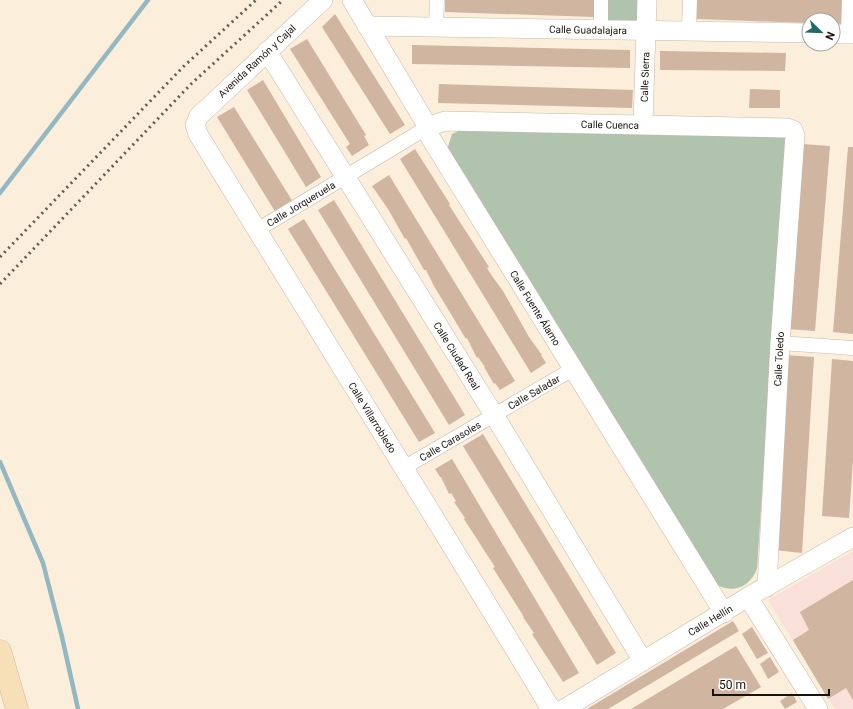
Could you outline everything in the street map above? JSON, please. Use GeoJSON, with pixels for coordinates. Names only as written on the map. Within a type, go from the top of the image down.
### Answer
{"type":"FeatureCollection","features":[{"type":"Feature","properties":{"kind":"main road"},"geometry":{"type":"LineString","coordinates":[[0,651],[17,709]]}},
{"type":"Feature","properties":{"kind":"street","name":"Avenida Ramón y Cajal"},"geometry":{"type":"LineString","coordinates":[[195,125],[200,116],[267,51],[323,0]]}},
{"type":"Feature","properties":{"kind":"street","name":"Calle Fuente Álamo"},"geometry":{"type":"LineString","coordinates":[[352,0],[428,127],[430,137],[724,613]]}},
{"type":"Feature","properties":{"kind":"street"},"geometry":{"type":"LineString","coordinates":[[436,27],[437,0]]}},
{"type":"Feature","properties":{"kind":"street"},"geometry":{"type":"LineString","coordinates":[[601,0],[601,30]]}},
{"type":"Feature","properties":{"kind":"street","name":"Calle Sierra"},"geometry":{"type":"LineString","coordinates":[[643,124],[647,0]]}},
{"type":"Feature","properties":{"kind":"street"},"geometry":{"type":"LineString","coordinates":[[690,0],[690,30]]}},
{"type":"Feature","properties":{"kind":"street"},"geometry":{"type":"LineString","coordinates":[[845,34],[849,0]]}},
{"type":"Feature","properties":{"kind":"street","name":"Calle Guadalajara"},"geometry":{"type":"LineString","coordinates":[[367,26],[801,33]]}},
{"type":"Feature","properties":{"kind":"street","name":"Calle Ciudad Real"},"geometry":{"type":"LineString","coordinates":[[267,51],[494,415],[643,661]]}},
{"type":"Feature","properties":{"kind":"street","name":"Calle Cuenca"},"geometry":{"type":"LineString","coordinates":[[428,127],[445,121],[643,124],[787,128],[793,130]]}},
{"type":"Feature","properties":{"kind":"street","name":"Calle Villarrobledo"},"geometry":{"type":"LineString","coordinates":[[195,125],[198,134],[405,467],[549,706],[562,708]]}},
{"type":"Feature","properties":{"kind":"street","name":"Calle Jorqueruela"},"geometry":{"type":"LineString","coordinates":[[257,230],[428,127]]}},
{"type":"Feature","properties":{"kind":"street","name":"Calle Toledo"},"geometry":{"type":"LineString","coordinates":[[767,587],[780,343],[795,136],[793,130]]}},
{"type":"Feature","properties":{"kind":"street"},"geometry":{"type":"LineString","coordinates":[[780,343],[853,348]]}},
{"type":"Feature","properties":{"kind":"street","name":"Calle Saladar"},"geometry":{"type":"LineString","coordinates":[[494,415],[573,369]]}},
{"type":"Feature","properties":{"kind":"street","name":"Calle Carasoles"},"geometry":{"type":"LineString","coordinates":[[405,467],[494,415]]}},
{"type":"Feature","properties":{"kind":"street","name":"Calle Hellín"},"geometry":{"type":"LineString","coordinates":[[562,708],[724,613],[748,597],[853,537]]}},
{"type":"Feature","properties":{"kind":"street"},"geometry":{"type":"LineString","coordinates":[[748,597],[818,709]]}},
{"type":"Feature","properties":{"kind":"shaded area"},"geometry":{"type":"Polygon","coordinates":[[[853,551],[853,709],[835,709],[768,600],[853,551]]]}},
{"type":"Feature","properties":{"kind":"green space"},"geometry":{"type":"Polygon","coordinates":[[[601,0],[647,0],[646,30],[601,30],[601,0]]]}},
{"type":"Feature","properties":{"kind":"green space"},"geometry":{"type":"Polygon","coordinates":[[[460,130],[786,136],[757,569],[746,584],[741,587],[730,589],[717,585],[447,150],[452,134],[460,130]]]}},
{"type":"Feature","properties":{"kind":"building"},"geometry":{"type":"Polygon","coordinates":[[[445,0],[594,0],[594,17],[445,12],[445,0]]]}},
{"type":"Feature","properties":{"kind":"building"},"geometry":{"type":"Polygon","coordinates":[[[696,0],[843,0],[843,24],[841,24],[841,12],[801,12],[801,23],[696,19],[696,0]]]}},
{"type":"Feature","properties":{"kind":"building"},"geometry":{"type":"Polygon","coordinates":[[[335,14],[405,125],[390,134],[322,27],[335,14]]]}},
{"type":"Feature","properties":{"kind":"building"},"geometry":{"type":"Polygon","coordinates":[[[307,39],[366,135],[364,136],[369,145],[352,156],[346,147],[350,144],[290,49],[307,39]]]}},
{"type":"Feature","properties":{"kind":"building"},"geometry":{"type":"Polygon","coordinates":[[[412,45],[630,50],[630,68],[412,64],[412,45]]]}},
{"type":"Feature","properties":{"kind":"building"},"geometry":{"type":"Polygon","coordinates":[[[660,51],[786,53],[785,71],[660,70],[660,51]]]}},
{"type":"Feature","properties":{"kind":"building"},"geometry":{"type":"Polygon","coordinates":[[[263,80],[321,177],[306,187],[247,90],[263,80]]]}},
{"type":"Feature","properties":{"kind":"building"},"geometry":{"type":"Polygon","coordinates":[[[439,84],[633,90],[632,108],[438,103],[439,84]]]}},
{"type":"Feature","properties":{"kind":"building"},"geometry":{"type":"Polygon","coordinates":[[[750,89],[780,90],[780,108],[749,108],[750,89]]]}},
{"type":"Feature","properties":{"kind":"building"},"geometry":{"type":"Polygon","coordinates":[[[234,107],[293,202],[276,213],[217,117],[234,107]]]}},
{"type":"Feature","properties":{"kind":"building"},"geometry":{"type":"Polygon","coordinates":[[[802,144],[830,146],[815,331],[787,329],[802,144]]]}},
{"type":"Feature","properties":{"kind":"building"},"geometry":{"type":"Polygon","coordinates":[[[848,147],[853,147],[853,334],[833,332],[848,147]]]}},
{"type":"Feature","properties":{"kind":"building"},"geometry":{"type":"Polygon","coordinates":[[[415,149],[489,267],[487,268],[503,291],[529,337],[542,355],[546,363],[531,373],[400,159],[415,149]]]}},
{"type":"Feature","properties":{"kind":"building"},"geometry":{"type":"Polygon","coordinates":[[[389,175],[515,381],[500,390],[495,383],[494,384],[478,357],[477,358],[467,338],[466,339],[426,270],[424,270],[406,238],[405,239],[388,209],[372,186],[389,175]]]}},
{"type":"Feature","properties":{"kind":"building"},"geometry":{"type":"Polygon","coordinates":[[[334,200],[465,415],[449,425],[318,210],[334,200]]]}},
{"type":"Feature","properties":{"kind":"building"},"geometry":{"type":"Polygon","coordinates":[[[304,219],[435,433],[419,442],[288,229],[304,219]]]}},
{"type":"Feature","properties":{"kind":"building"},"geometry":{"type":"Polygon","coordinates":[[[786,355],[814,357],[802,553],[774,550],[786,355]]]}},
{"type":"Feature","properties":{"kind":"building"},"geometry":{"type":"Polygon","coordinates":[[[832,359],[853,361],[853,460],[849,518],[822,516],[832,359]]]}},
{"type":"Feature","properties":{"kind":"building"},"geometry":{"type":"Polygon","coordinates":[[[483,434],[616,653],[597,665],[463,446],[483,434]]]}},
{"type":"Feature","properties":{"kind":"building"},"geometry":{"type":"Polygon","coordinates":[[[452,459],[579,673],[563,682],[532,634],[534,633],[493,568],[495,567],[464,519],[465,518],[454,502],[456,501],[451,493],[449,494],[441,477],[435,469],[452,459]]]}},
{"type":"Feature","properties":{"kind":"building"},"geometry":{"type":"Polygon","coordinates":[[[853,580],[853,700],[846,688],[828,699],[793,640],[809,630],[800,612],[853,580]]]}},
{"type":"Feature","properties":{"kind":"building"},"geometry":{"type":"Polygon","coordinates":[[[733,621],[739,631],[608,709],[587,709],[733,621]]]}},
{"type":"Feature","properties":{"kind":"building"},"geometry":{"type":"Polygon","coordinates":[[[752,627],[768,653],[757,659],[742,634],[752,627]]]}},
{"type":"Feature","properties":{"kind":"building"},"geometry":{"type":"Polygon","coordinates":[[[736,646],[761,687],[723,709],[631,709],[736,646]]]}},
{"type":"Feature","properties":{"kind":"building"},"geometry":{"type":"Polygon","coordinates":[[[770,657],[779,672],[768,679],[760,664],[770,657]]]}},
{"type":"Feature","properties":{"kind":"building"},"geometry":{"type":"Polygon","coordinates":[[[792,693],[797,702],[785,709],[780,701],[792,693]]]}},
{"type":"Feature","properties":{"kind":"waterway"},"geometry":{"type":"LineString","coordinates":[[0,193],[148,0]]}},
{"type":"Feature","properties":{"kind":"waterway"},"geometry":{"type":"LineString","coordinates":[[0,462],[43,563],[62,637],[78,709]]}},
{"type":"Feature","properties":{"kind":"railway"},"geometry":{"type":"LineString","coordinates":[[0,257],[183,67],[256,0]]}},
{"type":"Feature","properties":{"kind":"railway"},"geometry":{"type":"LineString","coordinates":[[0,284],[191,84],[283,0]]}}]}
